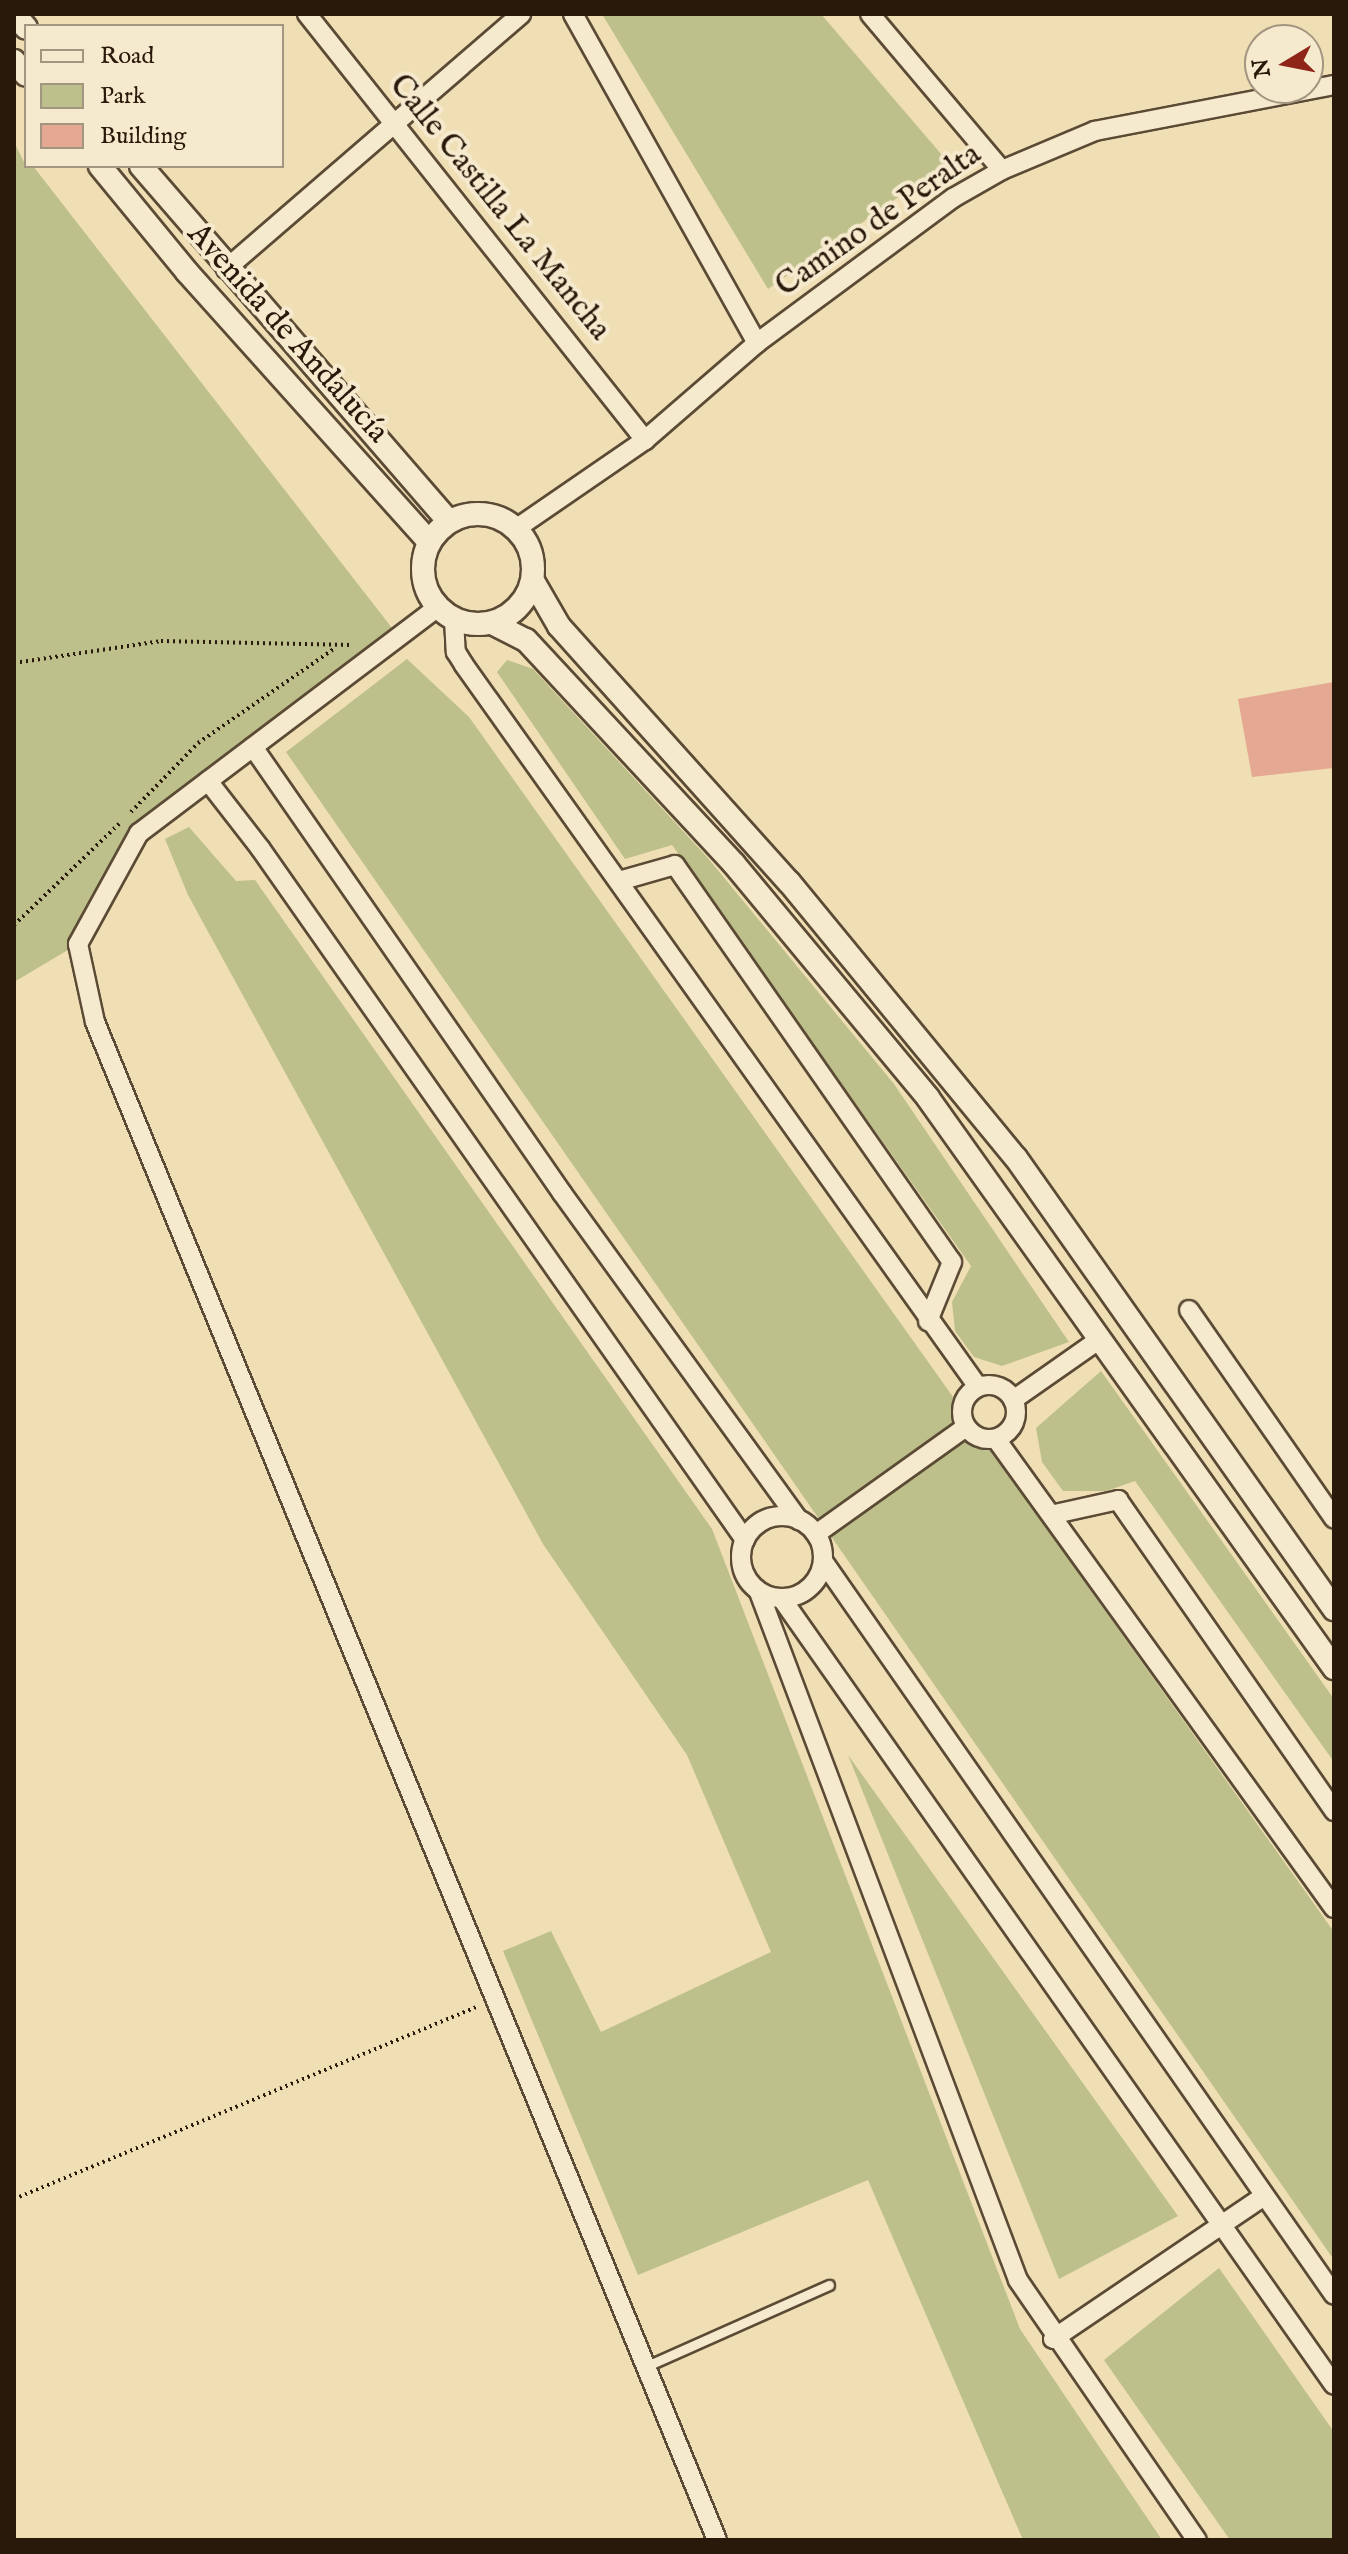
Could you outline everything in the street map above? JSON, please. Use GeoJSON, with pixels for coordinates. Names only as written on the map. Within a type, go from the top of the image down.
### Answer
{"type":"FeatureCollection","features":[{"type":"Feature","properties":{"kind":"street","name":"Calle Castilla La Mancha"},"geometry":{"type":"LineString","coordinates":[[307,14],[645,440]]}},
{"type":"Feature","properties":{"kind":"street"},"geometry":{"type":"LineString","coordinates":[[226,269],[521,14]]}},
{"type":"Feature","properties":{"kind":"street"},"geometry":{"type":"LineString","coordinates":[[573,14],[757,343]]}},
{"type":"Feature","properties":{"kind":"street"},"geometry":{"type":"LineString","coordinates":[[870,14],[1002,170]]}},
{"type":"Feature","properties":{"kind":"street","name":"Camino de Peralta"},"geometry":{"type":"LineString","coordinates":[[517,528],[645,440],[757,343],[953,198],[1002,170],[1095,131],[1334,85]]}},
{"type":"Feature","properties":{"kind":"street","name":"Avenida de Andalucía"},"geometry":{"type":"LineString","coordinates":[[102,168],[187,272],[429,542]]}},
{"type":"Feature","properties":{"kind":"street","name":"Avenida de Andalucía"},"geometry":{"type":"LineString","coordinates":[[143,168],[226,269],[449,521]]}},
{"type":"Feature","properties":{"kind":"street"},"geometry":{"type":"LineString","coordinates":[[978,1387],[928,1321],[456,652],[446,613],[423,576],[429,542],[449,521],[484,513],[517,528],[528,543],[533,581],[559,626],[789,882],[1016,1158],[1334,1609]]}},
{"type":"Feature","properties":{"kind":"street"},"geometry":{"type":"LineString","coordinates":[[492,623],[518,608],[533,581]]}},
{"type":"Feature","properties":{"kind":"street"},"geometry":{"type":"LineString","coordinates":[[717,2540],[649,2365],[95,1022],[78,944],[139,833],[253,747],[446,613],[492,623],[526,640],[734,864],[928,1098],[1334,1668]]}},
{"type":"Feature","properties":{"kind":"street"},"geometry":{"type":"LineString","coordinates":[[253,747],[562,1193],[799,1520],[816,1534],[823,1561],[1334,2295]]}},
{"type":"Feature","properties":{"kind":"street"},"geometry":{"type":"LineString","coordinates":[[208,781],[260,848],[745,1540]]}},
{"type":"Feature","properties":{"kind":"street"},"geometry":{"type":"LineString","coordinates":[[619,881],[675,865],[952,1262],[928,1321]]}},
{"type":"Feature","properties":{"kind":"street"},"geometry":{"type":"LineString","coordinates":[[1189,1310],[1334,1519]]}},
{"type":"Feature","properties":{"kind":"street"},"geometry":{"type":"LineString","coordinates":[[1013,1400],[1100,1339]]}},
{"type":"Feature","properties":{"kind":"street"},"geometry":{"type":"LineString","coordinates":[[997,1386],[1013,1400],[1016,1417],[1011,1429],[996,1439],[981,1438],[966,1427],[962,1406],[978,1387],[997,1386]]}},
{"type":"Feature","properties":{"kind":"street"},"geometry":{"type":"LineString","coordinates":[[816,1534],[966,1427]]}},
{"type":"Feature","properties":{"kind":"street"},"geometry":{"type":"LineString","coordinates":[[996,1439],[1055,1514],[1334,1908]]}},
{"type":"Feature","properties":{"kind":"street"},"geometry":{"type":"LineString","coordinates":[[1055,1514],[1118,1500],[1334,1811]]}},
{"type":"Feature","properties":{"kind":"street"},"geometry":{"type":"LineString","coordinates":[[799,1520],[764,1520],[745,1540],[742,1567],[759,1592],[1018,2280],[1053,2339],[1197,2540]]}},
{"type":"Feature","properties":{"kind":"street"},"geometry":{"type":"LineString","coordinates":[[782,1599],[814,1583],[823,1561]]}},
{"type":"Feature","properties":{"kind":"street"},"geometry":{"type":"LineString","coordinates":[[759,1592],[782,1599],[1334,2385]]}},
{"type":"Feature","properties":{"kind":"street"},"geometry":{"type":"LineString","coordinates":[[1053,2339],[1264,2196]]}},
{"type":"Feature","properties":{"kind":"lane"},"geometry":{"type":"LineString","coordinates":[[649,2365],[829,2285]]}},
{"type":"Feature","properties":{"kind":"path"},"geometry":{"type":"LineString","coordinates":[[14,663],[161,641],[335,648],[361,643]]}},
{"type":"Feature","properties":{"kind":"path"},"geometry":{"type":"LineString","coordinates":[[14,925],[198,743],[335,648]]}},
{"type":"Feature","properties":{"kind":"path"},"geometry":{"type":"LineString","coordinates":[[14,2199],[496,1999]]}},
{"type":"Feature","properties":{"kind":"green space"},"geometry":{"type":"Polygon","coordinates":[[[602,14],[821,14],[948,162],[768,289],[602,14]]]}},
{"type":"Feature","properties":{"kind":"green space"},"geometry":{"type":"Polygon","coordinates":[[[14,142],[24,168],[35,168],[399,637],[139,833],[78,944],[14,982],[14,142]]]}},
{"type":"Feature","properties":{"kind":"green space"},"geometry":{"type":"Polygon","coordinates":[[[407,659],[469,717],[1334,1932],[1334,2260],[286,752],[407,659]]]}},
{"type":"Feature","properties":{"kind":"green space"},"geometry":{"type":"Polygon","coordinates":[[[507,660],[533,669],[707,857],[894,1084],[1069,1342],[1002,1366],[974,1357],[955,1331],[952,1302],[971,1266],[672,845],[625,859],[497,672],[507,660]]]}},
{"type":"Feature","properties":{"kind":"green space"},"geometry":{"type":"Polygon","coordinates":[[[189,827],[236,881],[255,880],[712,1529],[1020,2329],[1162,2540],[1023,2540],[868,2180],[638,2275],[503,1951],[551,1931],[601,2032],[771,1952],[687,1755],[543,1544],[188,895],[165,839],[189,827]]]}},
{"type":"Feature","properties":{"kind":"green space"},"geometry":{"type":"Polygon","coordinates":[[[1101,1371],[1334,1699],[1334,1762],[1135,1481],[1106,1491],[1063,1491],[1042,1462],[1036,1428],[1101,1371]]]}},
{"type":"Feature","properties":{"kind":"green space"},"geometry":{"type":"Polygon","coordinates":[[[848,1755],[1178,2216],[1059,2279],[848,1755]]]}},
{"type":"Feature","properties":{"kind":"green space"},"geometry":{"type":"Polygon","coordinates":[[[1219,2268],[1334,2432],[1334,2540],[1230,2540],[1104,2360],[1219,2268]]]}},
{"type":"Feature","properties":{"kind":"building"},"geometry":{"type":"Polygon","coordinates":[[[1334,682],[1334,768],[1252,777],[1238,699],[1334,682]]]}}]}
